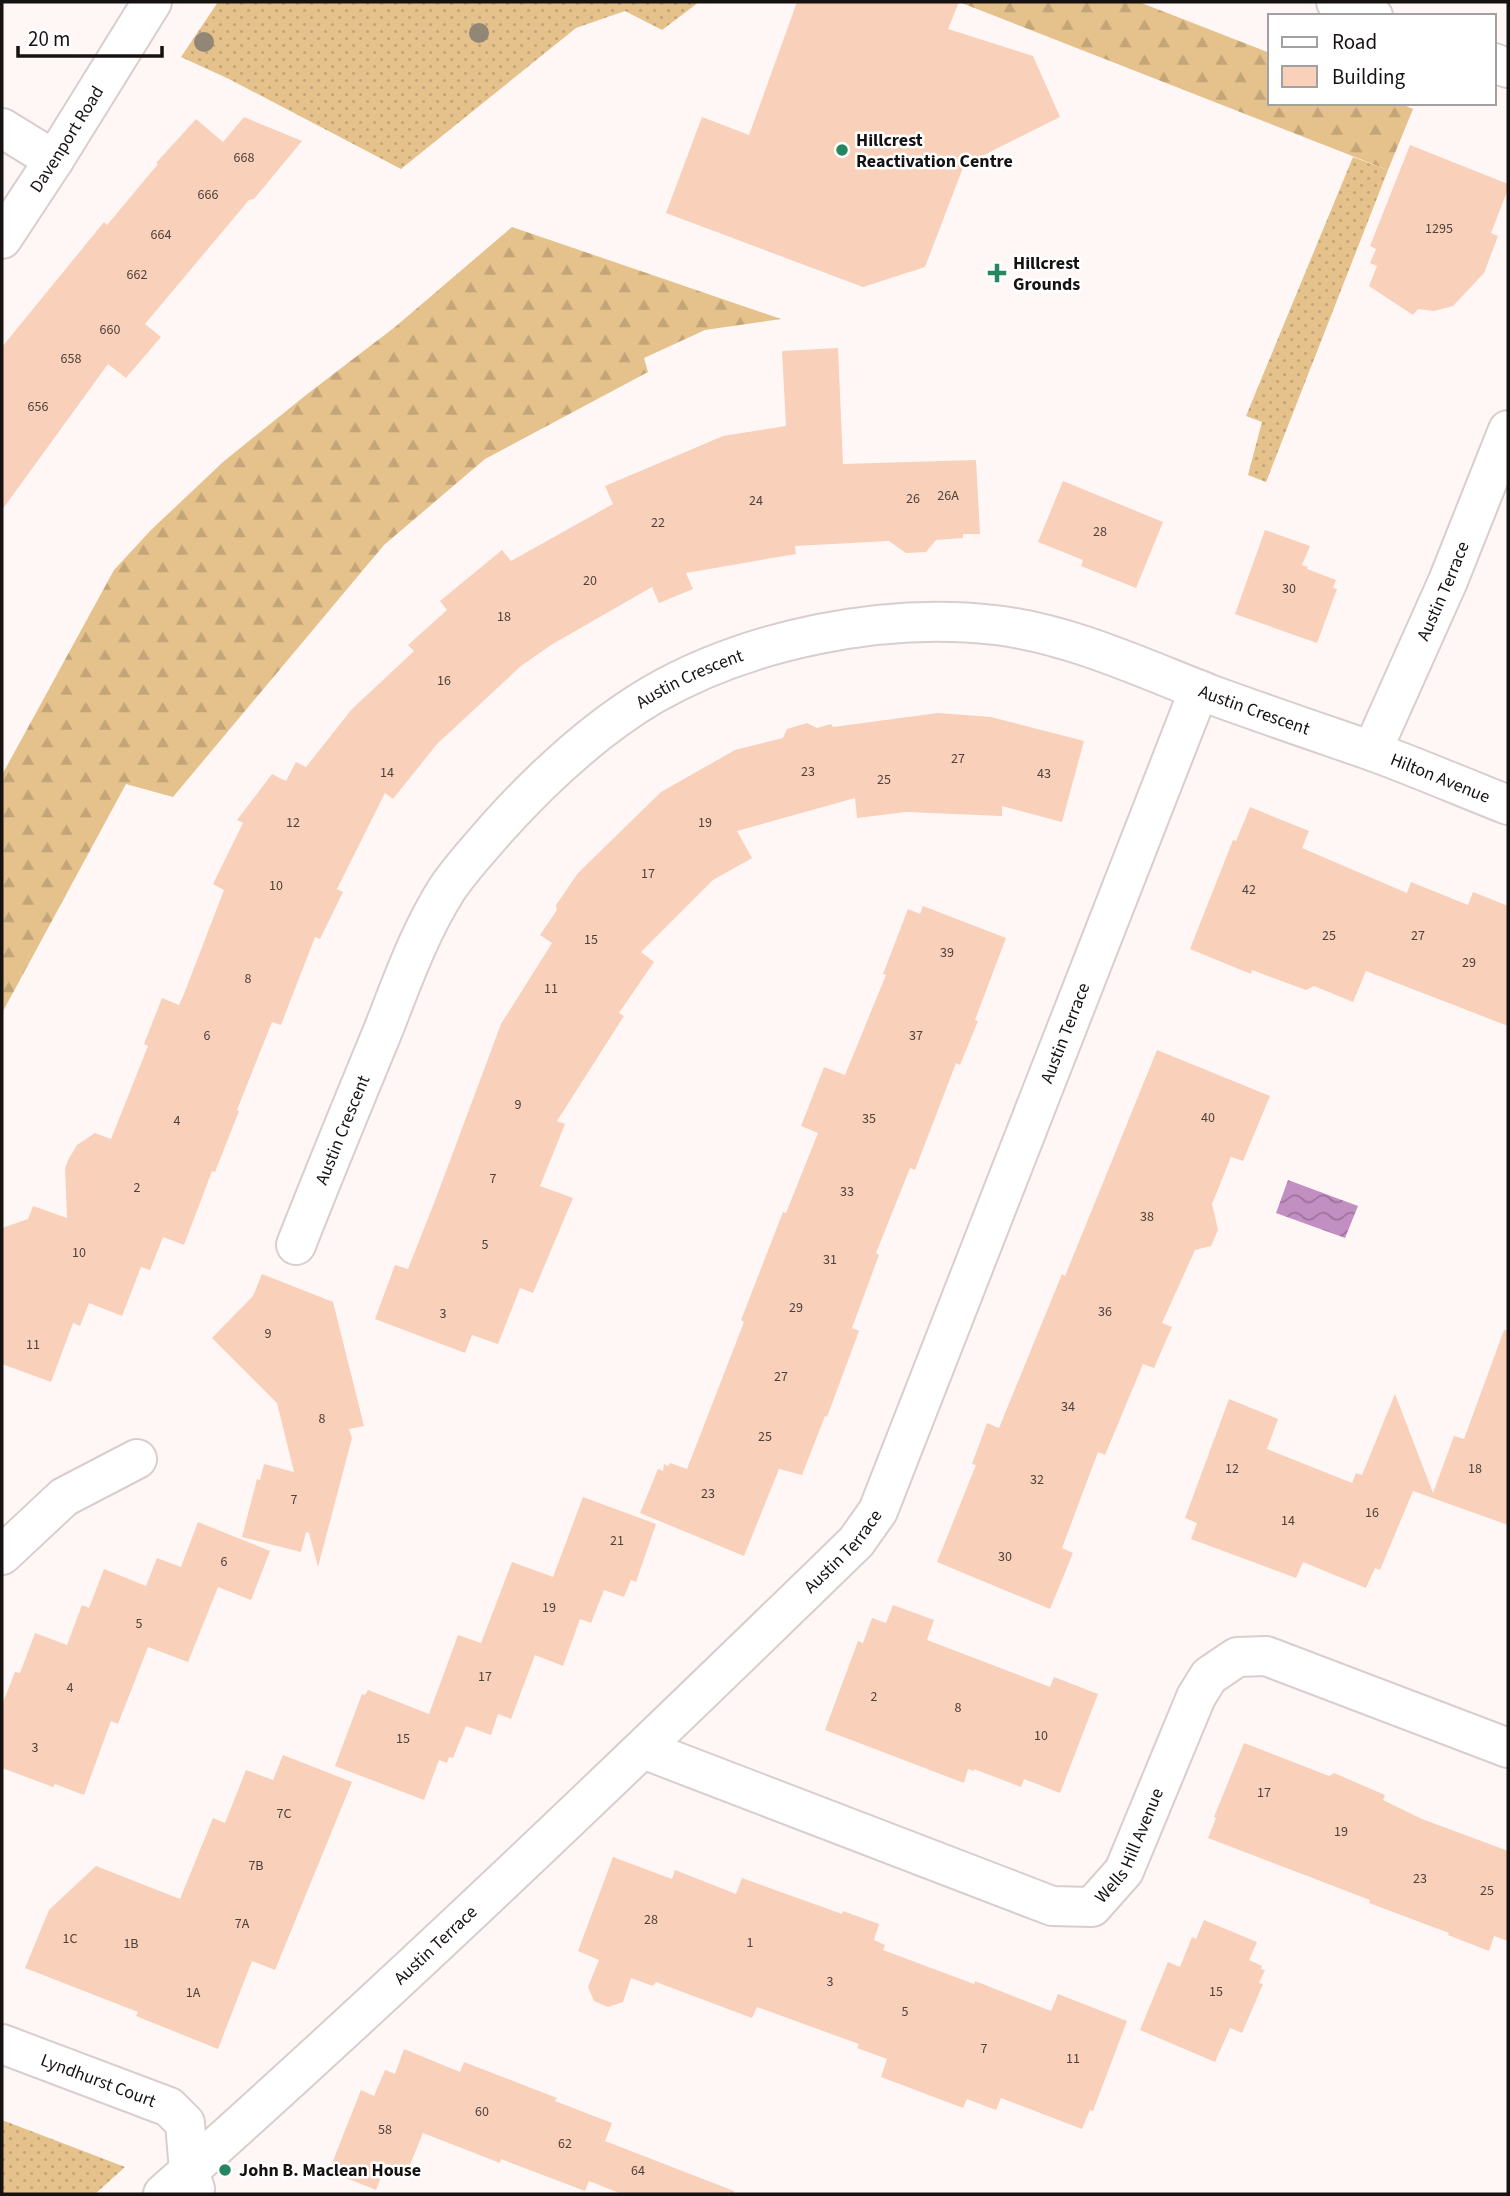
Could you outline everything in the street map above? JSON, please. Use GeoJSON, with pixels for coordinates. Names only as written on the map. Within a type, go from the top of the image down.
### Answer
{"type":"FeatureCollection","features":[{"type":"Feature","properties":{"kind":"street","name":"Davenport Road"},"geometry":{"type":"LineString","coordinates":[[2,239],[152,2]]}},
{"type":"Feature","properties":{"kind":"street"},"geometry":{"type":"LineString","coordinates":[[1336,2],[1368,14]]}},
{"type":"Feature","properties":{"kind":"street"},"geometry":{"type":"LineString","coordinates":[[2,128],[54,160]]}},
{"type":"Feature","properties":{"kind":"street","name":"Austin Terrace"},"geometry":{"type":"LineString","coordinates":[[1371,751],[1448,581],[1508,430]]}},
{"type":"Feature","properties":{"kind":"street","name":"Austin Crescent"},"geometry":{"type":"LineString","coordinates":[[296,1245],[414,953],[448,889],[529,792],[566,757],[652,695],[699,671],[757,650],[818,634],[881,625],[944,621],[998,625],[1063,639],[1289,724],[1371,751]]}},
{"type":"Feature","properties":{"kind":"street","name":"Austin Terrace"},"geometry":{"type":"LineString","coordinates":[[183,2186],[643,1749],[856,1542],[878,1511],[1199,690]]}},
{"type":"Feature","properties":{"kind":"street","name":"Hilton Avenue"},"geometry":{"type":"LineString","coordinates":[[1371,751],[1508,805]]}},
{"type":"Feature","properties":{"kind":"street"},"geometry":{"type":"LineString","coordinates":[[2,1555],[64,1497],[137,1459]]}},
{"type":"Feature","properties":{"kind":"street","name":"Wells Hill Avenue"},"geometry":{"type":"LineString","coordinates":[[643,1749],[1052,1906],[1092,1907],[1124,1871],[1196,1697],[1209,1676],[1237,1657],[1266,1656],[1508,1748]]}},
{"type":"Feature","properties":{"kind":"street","name":"Lyndhurst Court"},"geometry":{"type":"LineString","coordinates":[[2,2044],[169,2107],[185,2123],[183,2186]]}},
{"type":"Feature","properties":{"kind":"green space"},"geometry":{"type":"Polygon","coordinates":[[[218,2],[699,2],[662,30],[625,11],[576,28],[401,169],[229,79],[181,57],[218,2]]]}},
{"type":"Feature","properties":{"kind":"green space"},"geometry":{"type":"Polygon","coordinates":[[[959,2],[1139,2],[1268,52],[1268,105],[1404,105],[1413,109],[1388,170],[959,2]]]}},
{"type":"Feature","properties":{"kind":"green space"},"geometry":{"type":"Polygon","coordinates":[[[1353,157],[1388,170],[1266,482],[1248,475],[1262,422],[1246,416],[1353,157]]]}},
{"type":"Feature","properties":{"kind":"green space"},"geometry":{"type":"Polygon","coordinates":[[[512,227],[781,319],[705,330],[644,358],[648,372],[485,459],[384,545],[173,797],[126,784],[2,1013],[2,775],[114,570],[151,530],[223,462],[395,327],[512,227]]]}},
{"type":"Feature","properties":{"kind":"green space"},"geometry":{"type":"Polygon","coordinates":[[[2,2120],[125,2167],[95,2194],[2,2194],[2,2120]]]}},
{"type":"Feature","properties":{"kind":"water"},"geometry":{"type":"Polygon","coordinates":[[[1288,1180],[1358,1206],[1345,1238],[1276,1213],[1288,1180]]]}},
{"type":"Feature","properties":{"kind":"building","name":"Hillcrest Reactivation Centre"},"geometry":{"type":"Polygon","coordinates":[[[797,2],[959,2],[948,29],[1033,56],[1060,117],[964,165],[925,267],[863,287],[666,213],[702,117],[749,135],[797,2]]]}},
{"type":"Feature","properties":{"kind":"building"},"geometry":{"type":"Polygon","coordinates":[[[244,117],[302,141],[145,324],[161,337],[126,378],[108,364],[2,510],[2,347],[104,222],[107,225],[158,164],[156,163],[196,119],[223,142],[244,117]]]}},
{"type":"Feature","properties":{"kind":"building"},"geometry":{"type":"Polygon","coordinates":[[[1410,145],[1508,184],[1491,233],[1498,236],[1484,273],[1453,306],[1434,311],[1418,309],[1413,315],[1369,286],[1377,266],[1370,263],[1376,249],[1370,246],[1410,145]]]}},
{"type":"Feature","properties":{"kind":"building"},"geometry":{"type":"Polygon","coordinates":[[[838,348],[843,464],[976,460],[980,534],[963,534],[963,538],[936,540],[926,552],[906,553],[889,541],[795,546],[796,554],[686,573],[693,589],[659,603],[652,587],[551,645],[521,666],[437,744],[393,799],[385,793],[337,889],[343,892],[320,939],[315,937],[281,1025],[272,1022],[184,1245],[163,1237],[150,1270],[141,1267],[122,1316],[89,1303],[80,1326],[73,1323],[51,1382],[2,1364],[2,1228],[28,1219],[33,1206],[67,1218],[65,1169],[68,1160],[77,1145],[95,1133],[111,1139],[148,1046],[144,1044],[162,998],[179,1005],[184,994],[224,890],[213,884],[243,823],[237,820],[272,774],[286,781],[296,762],[306,767],[352,709],[414,651],[408,645],[447,610],[440,601],[502,550],[511,561],[613,504],[605,486],[723,436],[786,426],[782,351],[838,348]]]}},
{"type":"Feature","properties":{"kind":"building"},"geometry":{"type":"Polygon","coordinates":[[[1063,481],[1163,522],[1136,588],[1081,566],[1083,560],[1038,542],[1063,481]]]}},
{"type":"Feature","properties":{"kind":"building"},"geometry":{"type":"Polygon","coordinates":[[[1265,530],[1310,546],[1302,565],[1336,580],[1333,588],[1337,589],[1317,643],[1235,614],[1265,530]]]}},
{"type":"Feature","properties":{"kind":"building"},"geometry":{"type":"Polygon","coordinates":[[[938,713],[991,717],[1084,741],[1062,822],[1002,806],[1002,816],[906,812],[857,818],[855,798],[737,831],[752,858],[713,880],[641,952],[654,962],[619,1013],[624,1016],[557,1121],[565,1124],[540,1186],[573,1198],[533,1293],[520,1288],[498,1344],[472,1335],[465,1353],[375,1319],[395,1265],[408,1269],[501,1024],[552,943],[540,935],[578,873],[661,792],[735,750],[783,738],[787,729],[807,723],[817,728],[831,724],[833,727],[938,713]]]}},
{"type":"Feature","properties":{"kind":"building"},"geometry":{"type":"Polygon","coordinates":[[[1250,807],[1309,831],[1302,848],[1407,893],[1411,882],[1468,905],[1473,892],[1508,906],[1508,1026],[1366,971],[1353,1002],[1314,986],[1306,990],[1252,970],[1251,974],[1190,949],[1233,840],[1236,841],[1250,807]]]}},
{"type":"Feature","properties":{"kind":"building"},"geometry":{"type":"Polygon","coordinates":[[[923,906],[1006,938],[960,1065],[956,1063],[915,1170],[910,1168],[876,1253],[879,1255],[852,1328],[859,1331],[827,1417],[825,1416],[802,1475],[779,1469],[744,1556],[640,1513],[658,1469],[663,1471],[664,1464],[668,1466],[670,1463],[687,1469],[783,1212],[786,1213],[818,1133],[801,1126],[824,1067],[845,1075],[886,975],[883,974],[908,909],[920,914],[923,906]]]}},
{"type":"Feature","properties":{"kind":"building"},"geometry":{"type":"Polygon","coordinates":[[[1157,1050],[1270,1096],[1243,1161],[1231,1157],[1212,1204],[1218,1230],[1211,1246],[1195,1250],[1162,1323],[1172,1327],[1154,1368],[1143,1364],[1105,1455],[1098,1452],[1062,1548],[1073,1553],[1050,1609],[937,1562],[976,1465],[972,1464],[987,1423],[999,1428],[1062,1274],[1065,1276],[1157,1050]]]}},
{"type":"Feature","properties":{"kind":"building"},"geometry":{"type":"Polygon","coordinates":[[[262,1274],[333,1302],[364,1426],[349,1429],[352,1438],[318,1567],[309,1533],[306,1532],[301,1552],[242,1537],[257,1479],[260,1480],[264,1464],[294,1472],[277,1403],[212,1338],[253,1296],[262,1274]]]}},
{"type":"Feature","properties":{"kind":"building"},"geometry":{"type":"Polygon","coordinates":[[[1504,1330],[1508,1331],[1508,1525],[1413,1491],[1380,1570],[1375,1568],[1366,1588],[1303,1562],[1296,1578],[1191,1539],[1197,1523],[1185,1518],[1229,1399],[1278,1419],[1267,1449],[1352,1483],[1356,1473],[1362,1475],[1395,1394],[1433,1493],[1454,1436],[1464,1439],[1504,1330]]]}},
{"type":"Feature","properties":{"kind":"building"},"geometry":{"type":"Polygon","coordinates":[[[583,1497],[656,1524],[636,1582],[631,1580],[624,1597],[604,1590],[591,1623],[580,1619],[563,1666],[535,1655],[511,1719],[498,1714],[491,1735],[466,1726],[453,1758],[449,1757],[447,1763],[439,1760],[424,1800],[335,1766],[362,1694],[365,1695],[368,1690],[429,1714],[458,1635],[481,1643],[512,1562],[553,1577],[583,1497]]]}},
{"type":"Feature","properties":{"kind":"building"},"geometry":{"type":"Polygon","coordinates":[[[198,1522],[270,1551],[251,1600],[218,1587],[188,1662],[148,1647],[118,1724],[111,1721],[84,1795],[2,1768],[2,1705],[15,1672],[20,1673],[35,1633],[67,1645],[82,1605],[89,1608],[104,1569],[146,1586],[157,1558],[181,1567],[198,1522]]]}},
{"type":"Feature","properties":{"kind":"building"},"geometry":{"type":"Polygon","coordinates":[[[893,1605],[934,1620],[927,1640],[1050,1687],[1054,1677],[1098,1694],[1060,1793],[1024,1779],[1021,1787],[974,1769],[968,1769],[964,1783],[825,1730],[858,1641],[863,1643],[872,1618],[886,1623],[893,1605]]]}},
{"type":"Feature","properties":{"kind":"building"},"geometry":{"type":"Polygon","coordinates":[[[1244,1743],[1329,1776],[1334,1773],[1385,1795],[1383,1800],[1422,1819],[1508,1851],[1508,1941],[1494,1936],[1489,1951],[1369,1903],[1370,1900],[1208,1838],[1244,1743]]]}},
{"type":"Feature","properties":{"kind":"building"},"geometry":{"type":"Polygon","coordinates":[[[283,1755],[352,1782],[275,1970],[252,1961],[218,2049],[136,2016],[138,2012],[25,1968],[49,1910],[96,1866],[180,1899],[213,1818],[225,1823],[246,1770],[273,1780],[283,1755]]]}},
{"type":"Feature","properties":{"kind":"building"},"geometry":{"type":"Polygon","coordinates":[[[613,1857],[672,1879],[675,1870],[736,1894],[742,1878],[842,1914],[843,1911],[879,1924],[874,1940],[885,1945],[883,1950],[974,1984],[975,1981],[1051,2011],[1058,1994],[1127,2021],[1093,2111],[1090,2110],[1082,2129],[1001,2098],[996,2110],[967,2099],[963,2108],[881,2077],[887,2059],[857,2048],[859,2044],[757,2007],[752,2018],[656,1982],[653,1986],[631,1978],[623,2002],[608,2007],[594,2001],[588,1987],[599,1960],[578,1951],[613,1857]]]}},
{"type":"Feature","properties":{"kind":"building"},"geometry":{"type":"Polygon","coordinates":[[[1204,1920],[1257,1942],[1249,1960],[1265,1970],[1259,1983],[1263,1984],[1242,2033],[1230,2028],[1215,2062],[1140,2030],[1168,1962],[1180,1967],[1192,1937],[1196,1939],[1204,1920]]]}},
{"type":"Feature","properties":{"kind":"building"},"geometry":{"type":"Polygon","coordinates":[[[404,2049],[460,2072],[464,2062],[557,2098],[555,2101],[612,2123],[605,2141],[734,2191],[734,2194],[622,2194],[589,2181],[585,2191],[501,2159],[500,2163],[423,2133],[407,2172],[386,2164],[376,2190],[329,2171],[361,2090],[374,2096],[385,2070],[395,2074],[404,2049]]]}},
{"type":"Feature","properties":{"kind":"place","name":"Hillcrest Reactivation Centre"},"geometry":{"type":"Point","coordinates":[842,150]}},
{"type":"Feature","properties":{"kind":"place","name":"Hillcrest Grounds"},"geometry":{"type":"Point","coordinates":[997,273]}},
{"type":"Feature","properties":{"kind":"place","name":"John B. Maclean House"},"geometry":{"type":"Point","coordinates":[225,2170]}}]}
